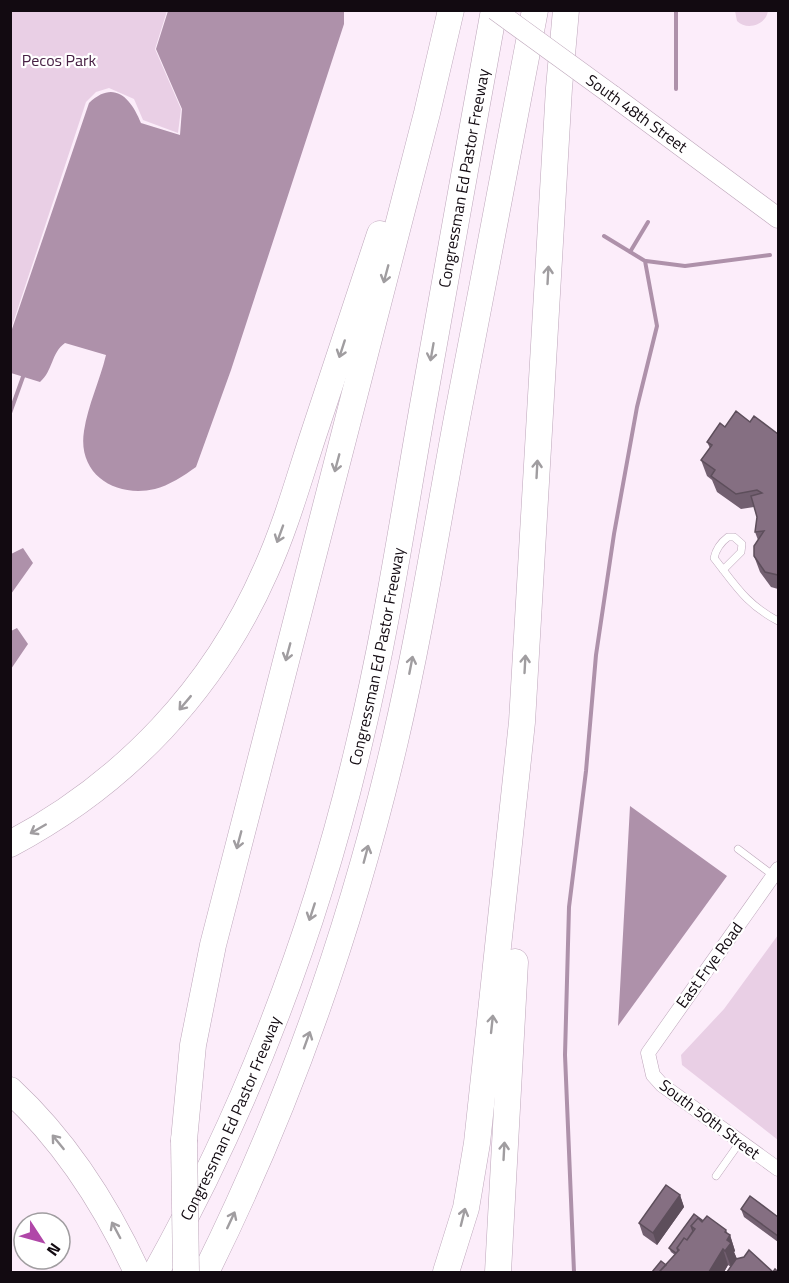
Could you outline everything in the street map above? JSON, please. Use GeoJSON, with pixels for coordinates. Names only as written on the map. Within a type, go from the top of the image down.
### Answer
{"type":"FeatureCollection","features":[{"type":"Feature","properties":{"kind":"highway"},"geometry":{"type":"LineString","coordinates":[[10,844],[86,797],[141,752],[203,680],[244,617],[280,536],[439,54],[451,10]]}},
{"type":"Feature","properties":{"kind":"highway","name":"Congressman Ed Pastor Freeway"},"geometry":{"type":"LineString","coordinates":[[156,1272],[243,1096],[293,967],[336,835],[362,735],[385,622],[494,10]]}},
{"type":"Feature","properties":{"kind":"highway","name":"Congressman Ed Pastor Freeway"},"geometry":{"type":"LineString","coordinates":[[206,1272],[253,1173],[305,1045],[336,959],[374,827],[405,692],[535,10]]}},
{"type":"Feature","properties":{"kind":"highway"},"geometry":{"type":"LineString","coordinates":[[446,1272],[466,1208],[476,1154],[492,1022],[522,722],[559,88],[566,10]]}},
{"type":"Feature","properties":{"kind":"highway"},"geometry":{"type":"LineString","coordinates":[[186,1272],[184,1140],[193,1045],[215,935],[424,125],[439,54]]}},
{"type":"Feature","properties":{"kind":"highway"},"geometry":{"type":"LineString","coordinates":[[498,1272],[524,800],[522,722]]}},
{"type":"Feature","properties":{"kind":"highway"},"geometry":{"type":"LineString","coordinates":[[10,1090],[47,1129],[92,1189],[137,1272]]}},
{"type":"Feature","properties":{"kind":"street","name":"South 48th Street"},"geometry":{"type":"LineString","coordinates":[[494,10],[778,218]]}},
{"type":"Feature","properties":{"kind":"street","name":"East Frye Road"},"geometry":{"type":"LineString","coordinates":[[649,1064],[648,1053],[656,1039],[776,872]]}},
{"type":"Feature","properties":{"kind":"street","name":"South 50th Street"},"geometry":{"type":"LineString","coordinates":[[649,1064],[653,1075],[662,1085],[778,1169]]}},
{"type":"Feature","properties":{"kind":"lane"},"geometry":{"type":"LineString","coordinates":[[723,570],[741,552],[742,544],[734,537],[728,537],[716,549],[714,558],[723,570],[756,609],[778,621]]}},
{"type":"Feature","properties":{"kind":"lane"},"geometry":{"type":"LineString","coordinates":[[738,849],[776,872]]}},
{"type":"Feature","properties":{"kind":"lane"},"geometry":{"type":"LineString","coordinates":[[716,1176],[740,1142]]}},
{"type":"Feature","properties":{"kind":"green space","name":"Pecos Park"},"geometry":{"type":"Polygon","coordinates":[[[11,10],[167,11],[155,49],[181,109],[178,133],[143,120],[134,99],[109,88],[96,92],[86,102],[11,329],[11,10]]]}},
{"type":"Feature","properties":{"kind":"green space"},"geometry":{"type":"Polygon","coordinates":[[[735,11],[768,11],[767,16],[760,23],[746,26],[737,21],[735,11]]]}},
{"type":"Feature","properties":{"kind":"green space"},"geometry":{"type":"Polygon","coordinates":[[[778,935],[778,1140],[682,1065],[681,1055],[724,1009],[778,935]]]}},
{"type":"Feature","properties":{"kind":"shaded area"},"geometry":{"type":"Polygon","coordinates":[[[168,11],[344,11],[344,24],[231,370],[196,467],[160,488],[140,491],[126,490],[102,480],[93,471],[83,446],[86,421],[106,355],[65,343],[60,347],[40,382],[11,373],[11,332],[89,103],[106,92],[114,92],[127,99],[141,123],[180,135],[182,109],[156,49],[168,11]]]}},
{"type":"Feature","properties":{"kind":"shaded area"},"geometry":{"type":"Polygon","coordinates":[[[23,548],[33,563],[11,594],[11,554],[23,548]]]}},
{"type":"Feature","properties":{"kind":"shaded area"},"geometry":{"type":"Polygon","coordinates":[[[17,628],[28,644],[11,669],[11,631],[17,628]]]}},
{"type":"Feature","properties":{"kind":"shaded area"},"geometry":{"type":"Polygon","coordinates":[[[630,806],[727,876],[618,1026],[630,806]]]}},
{"type":"Feature","properties":{"kind":"building"},"geometry":{"type":"Polygon","coordinates":[[[736,411],[750,422],[754,416],[778,434],[778,575],[765,572],[754,556],[754,546],[764,531],[755,532],[757,517],[751,496],[762,493],[757,490],[736,494],[711,476],[715,470],[701,460],[712,445],[707,442],[720,423],[725,427],[736,411]]]}},
{"type":"Feature","properties":{"kind":"building"},"geometry":{"type":"Polygon","coordinates":[[[666,1185],[680,1195],[653,1233],[639,1223],[666,1185]]]}},
{"type":"Feature","properties":{"kind":"building"},"geometry":{"type":"Polygon","coordinates":[[[750,1196],[778,1217],[778,1236],[741,1209],[750,1196]]]}},
{"type":"Feature","properties":{"kind":"building"},"geometry":{"type":"Polygon","coordinates":[[[694,1214],[702,1220],[698,1218],[691,1226],[693,1231],[687,1240],[684,1238],[676,1253],[669,1248],[694,1214]]]}},
{"type":"Feature","properties":{"kind":"building"},"geometry":{"type":"Polygon","coordinates":[[[707,1216],[726,1230],[725,1232],[730,1235],[727,1240],[731,1243],[725,1251],[723,1249],[709,1272],[660,1271],[679,1250],[677,1248],[684,1238],[687,1240],[695,1229],[691,1226],[698,1218],[702,1222],[707,1216]]]}},
{"type":"Feature","properties":{"kind":"building"},"geometry":{"type":"Polygon","coordinates":[[[749,1250],[773,1272],[727,1272],[736,1259],[744,1257],[749,1250]]]}},
{"type":"Feature","properties":{"kind":"building"},"geometry":{"type":"Polygon","coordinates":[[[661,1261],[666,1265],[661,1272],[652,1272],[661,1261]]]}},
{"type":"Feature","properties":{"kind":"waterway"},"geometry":{"type":"LineString","coordinates":[[676,10],[676,89]]}},
{"type":"Feature","properties":{"kind":"waterway"},"geometry":{"type":"LineString","coordinates":[[630,252],[648,222]]}},
{"type":"Feature","properties":{"kind":"waterway"},"geometry":{"type":"LineString","coordinates":[[574,1272],[565,1055],[569,907],[586,771],[596,655],[614,534],[637,407],[657,326],[645,261],[604,236]]}},
{"type":"Feature","properties":{"kind":"waterway"},"geometry":{"type":"LineString","coordinates":[[646,261],[685,266],[770,255]]}},
{"type":"Feature","properties":{"kind":"waterway"},"geometry":{"type":"LineString","coordinates":[[10,413],[24,374]]}}]}
